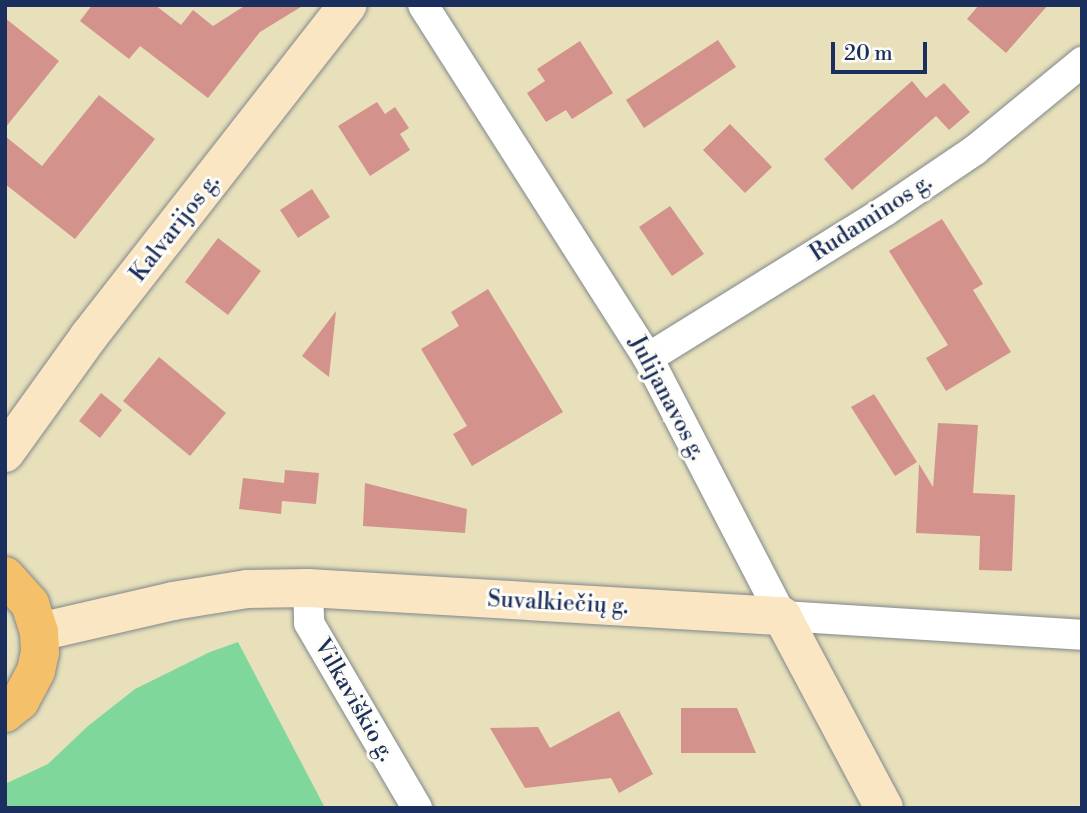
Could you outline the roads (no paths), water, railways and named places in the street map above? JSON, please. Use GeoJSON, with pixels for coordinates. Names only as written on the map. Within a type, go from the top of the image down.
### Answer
{"type":"FeatureCollection","features":[{"type":"Feature","properties":{"kind":"main road","name":"Kalvarijos g."},"geometry":{"type":"LineString","coordinates":[[5,453],[89,336],[348,5]]}},
{"type":"Feature","properties":{"kind":"main road"},"geometry":{"type":"LineString","coordinates":[[5,576],[30,604],[39,632],[36,671],[20,701],[5,713]]}},
{"type":"Feature","properties":{"kind":"main road","name":"Suvalkiečių g."},"geometry":{"type":"LineString","coordinates":[[39,632],[185,598],[247,589],[308,588],[782,617]]}},
{"type":"Feature","properties":{"kind":"main road","name":"Julijanavos g."},"geometry":{"type":"LineString","coordinates":[[782,617],[884,808]]}},
{"type":"Feature","properties":{"kind":"street","name":"Julijanavos g."},"geometry":{"type":"LineString","coordinates":[[423,5],[648,358],[782,617]]}},
{"type":"Feature","properties":{"kind":"street","name":"Rudaminos g."},"geometry":{"type":"LineString","coordinates":[[648,358],[886,211],[975,150],[1082,62]]}},
{"type":"Feature","properties":{"kind":"street","name":"Vilkaviškio g."},"geometry":{"type":"LineString","coordinates":[[308,588],[309,623],[417,808]]}},
{"type":"Feature","properties":{"kind":"street","name":"Suvalkiečių g."},"geometry":{"type":"LineString","coordinates":[[782,617],[1082,635]]}}]}
